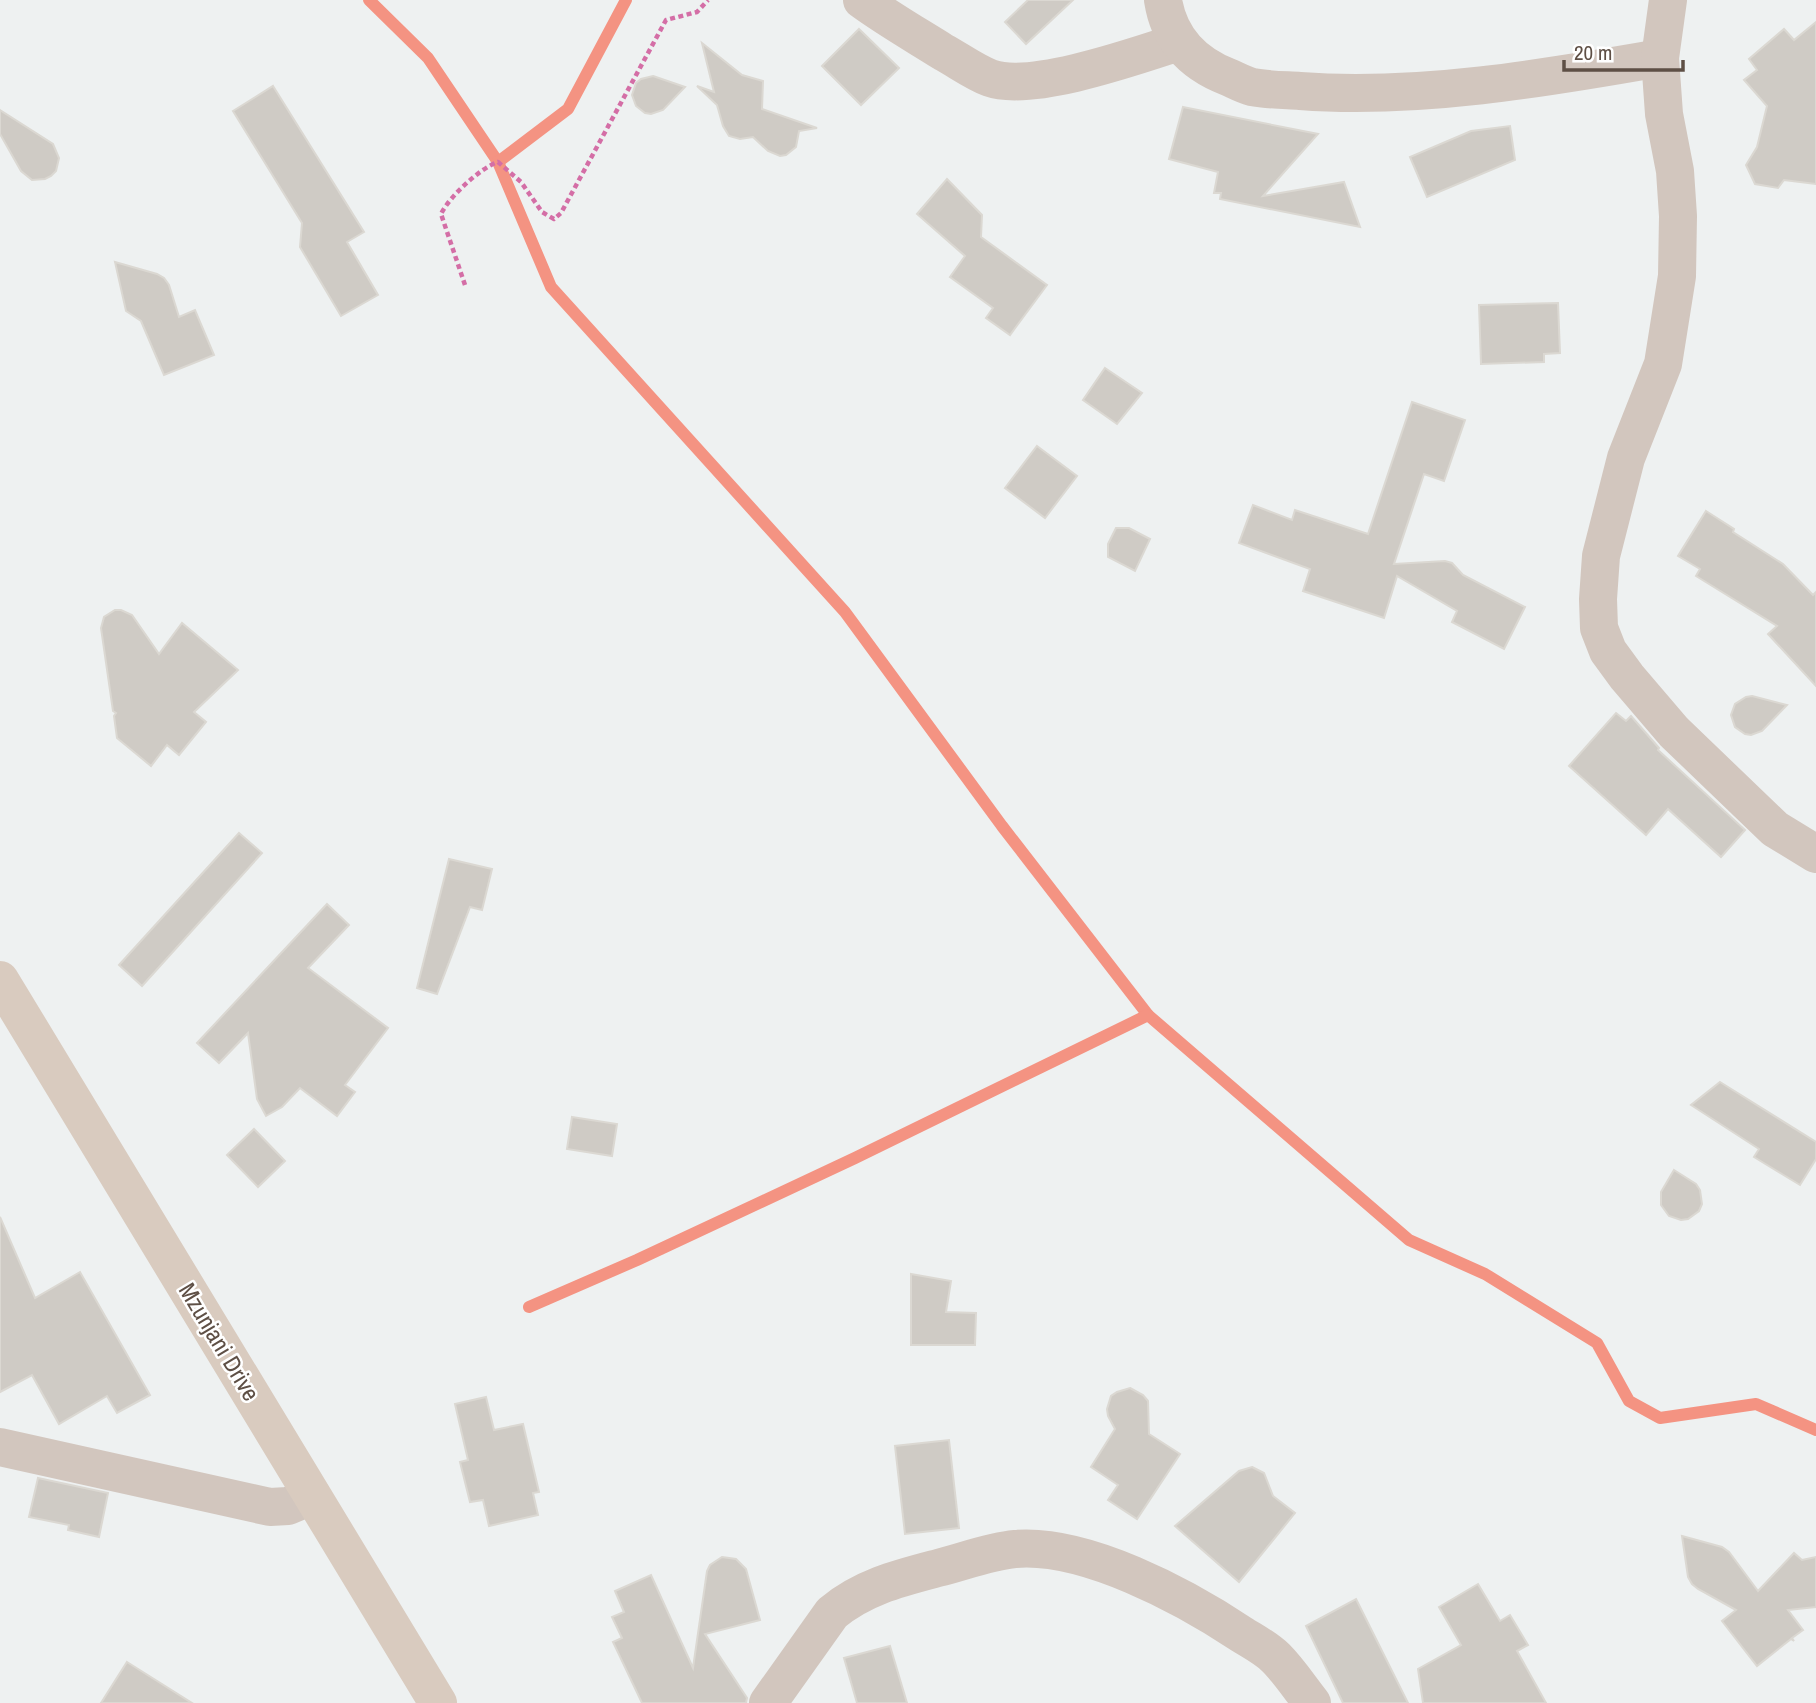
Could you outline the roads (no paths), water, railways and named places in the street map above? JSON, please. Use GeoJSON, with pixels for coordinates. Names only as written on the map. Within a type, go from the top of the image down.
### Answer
{"type":"FeatureCollection","features":[{"type":"Feature","properties":{"kind":"main road","name":"Mzunjani Drive"},"geometry":{"type":"LineString","coordinates":[[0,980],[438,1703]]}},
{"type":"Feature","properties":{"kind":"street"},"geometry":{"type":"LineString","coordinates":[[862,0],[884,17],[992,78],[1014,82],[1029,82],[1114,64],[1179,42]]}},
{"type":"Feature","properties":{"kind":"street"},"geometry":{"type":"LineString","coordinates":[[1163,0],[1167,23],[1192,57],[1213,71],[1251,87],[1351,95],[1441,89],[1570,74],[1660,58]]}},
{"type":"Feature","properties":{"kind":"street"},"geometry":{"type":"LineString","coordinates":[[1668,0],[1660,58],[1664,114],[1675,171],[1678,216],[1677,276],[1663,364],[1626,458],[1601,556],[1599,628],[1608,651],[1674,732],[1775,829],[1816,853]]}},
{"type":"Feature","properties":{"kind":"street"},"geometry":{"type":"LineString","coordinates":[[0,1447],[270,1507],[288,1506],[312,1496]]}},
{"type":"Feature","properties":{"kind":"street"},"geometry":{"type":"LineString","coordinates":[[768,1703],[832,1613],[845,1602],[866,1589],[1015,1549],[1047,1551],[1108,1564],[1175,1595],[1225,1623],[1274,1656],[1312,1703]]}},
{"type":"Feature","properties":{"kind":"waterway"},"geometry":{"type":"LineString","coordinates":[[369,0],[428,58],[498,162],[551,287],[845,612],[1002,826],[1148,1015],[1409,1240],[1485,1274],[1597,1343],[1629,1401],[1660,1418],[1756,1404],[1816,1430]]}},
{"type":"Feature","properties":{"kind":"waterway"},"geometry":{"type":"LineString","coordinates":[[498,162],[568,109],[626,0]]}},
{"type":"Feature","properties":{"kind":"waterway"},"geometry":{"type":"LineString","coordinates":[[529,1307],[637,1260],[855,1158],[1148,1015]]}}]}
